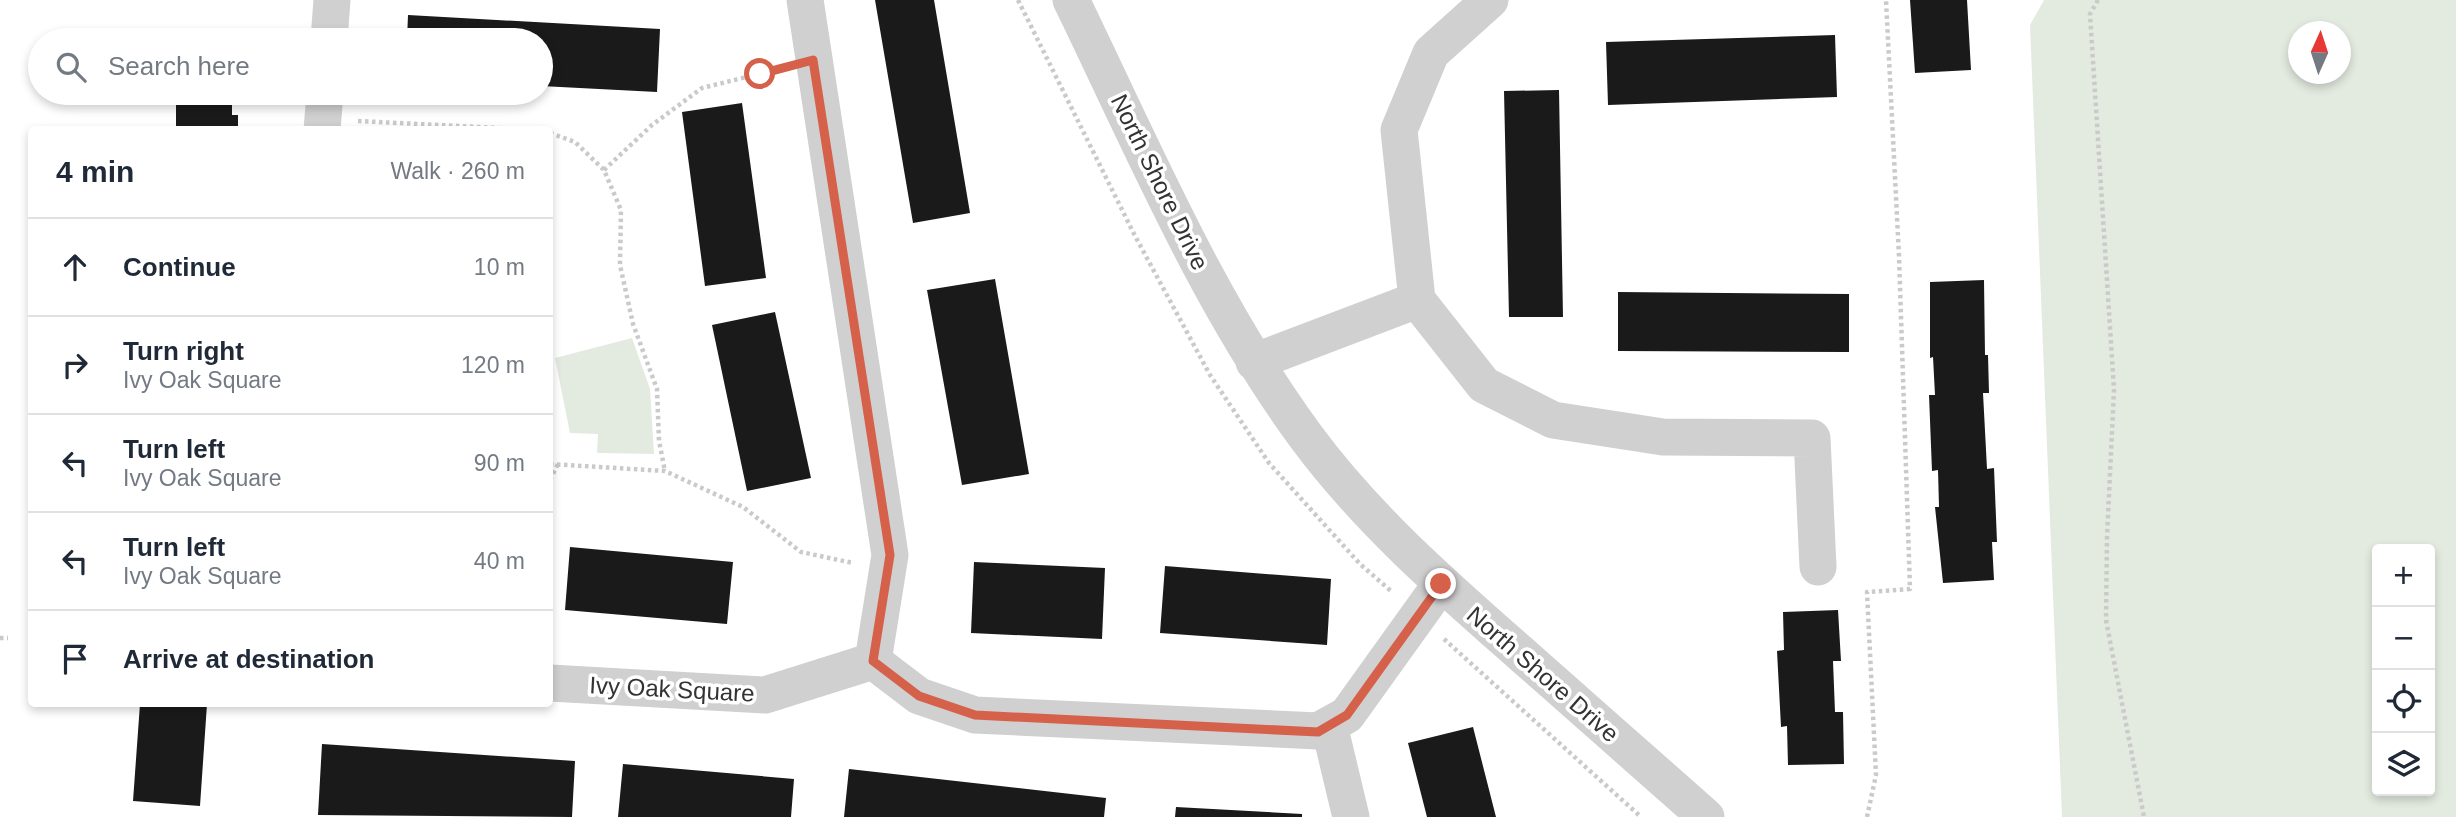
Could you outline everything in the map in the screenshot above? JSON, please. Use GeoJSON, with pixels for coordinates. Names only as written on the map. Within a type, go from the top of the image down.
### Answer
{"type":"FeatureCollection","features":[{"type":"Feature","properties":{"kind":"street"},"geometry":{"type":"LineString","coordinates":[[330,28],[332,0]]}},
{"type":"Feature","properties":{"kind":"street"},"geometry":{"type":"LineString","coordinates":[[805,0],[890,555],[873,661],[919,696],[975,715],[1318,732],[1347,715],[1441,584]]}},
{"type":"Feature","properties":{"kind":"street","name":"North Shore Drive"},"geometry":{"type":"LineString","coordinates":[[1071,0],[1218,300],[1254,362],[1308,439],[1368,510],[1441,584],[1706,817]]}},
{"type":"Feature","properties":{"kind":"street"},"geometry":{"type":"LineString","coordinates":[[1490,0],[1431,53],[1399,130],[1417,300],[1484,385],[1553,420],[1663,437],[1812,438],[1818,567]]}},
{"type":"Feature","properties":{"kind":"street"},"geometry":{"type":"LineString","coordinates":[[1254,362],[1417,300]]}},
{"type":"Feature","properties":{"kind":"street","name":"Ivy Oak Square"},"geometry":{"type":"LineString","coordinates":[[553,683],[765,695],[873,661]]}},
{"type":"Feature","properties":{"kind":"street"},"geometry":{"type":"LineString","coordinates":[[1329,725],[1351,817]]}},
{"type":"Feature","properties":{"kind":"path"},"geometry":{"type":"LineString","coordinates":[[1867,817],[1876,775],[1867,592],[1910,589],[1899,256],[1886,0]]}},
{"type":"Feature","properties":{"kind":"path"},"geometry":{"type":"LineString","coordinates":[[2098,0],[2090,14],[2114,390],[2106,620],[2144,817]]}},
{"type":"Feature","properties":{"kind":"path"},"geometry":{"type":"LineString","coordinates":[[604,170],[652,125],[702,88],[813,60]]}},
{"type":"Feature","properties":{"kind":"path"},"geometry":{"type":"LineString","coordinates":[[323,114],[485,126]]}},
{"type":"Feature","properties":{"kind":"path"},"geometry":{"type":"LineString","coordinates":[[553,134],[575,142],[604,170],[621,211],[620,265],[633,324],[657,389],[659,441],[665,471]]}},
{"type":"Feature","properties":{"kind":"path"},"geometry":{"type":"LineString","coordinates":[[553,464],[665,471],[743,507],[801,552],[888,571]]}},
{"type":"Feature","properties":{"kind":"path"},"geometry":{"type":"LineString","coordinates":[[553,474],[558,464]]}},
{"type":"Feature","properties":{"kind":"path"},"geometry":{"type":"LineString","coordinates":[[0,638],[8,638]]}},
{"type":"Feature","properties":{"kind":"shaded area"},"geometry":{"type":"Polygon","coordinates":[[[2044,0],[2456,0],[2456,817],[2062,817],[2030,25],[2044,0]]]}},
{"type":"Feature","properties":{"kind":"shaded area"},"geometry":{"type":"Polygon","coordinates":[[[632,338],[650,389],[654,454],[597,453],[598,434],[570,433],[555,358],[632,338]]]}},
{"type":"Feature","properties":{"kind":"building"},"geometry":{"type":"Polygon","coordinates":[[[875,0],[934,0],[970,213],[913,223],[875,0]]]}},
{"type":"Feature","properties":{"kind":"building"},"geometry":{"type":"Polygon","coordinates":[[[1910,0],[1967,0],[1971,70],[1915,73],[1910,0]]]}},
{"type":"Feature","properties":{"kind":"building"},"geometry":{"type":"Polygon","coordinates":[[[408,15],[660,29],[657,92],[553,87],[553,28],[407,28],[408,15]]]}},
{"type":"Feature","properties":{"kind":"building"},"geometry":{"type":"Polygon","coordinates":[[[1835,35],[1837,97],[1608,105],[1606,42],[1835,35]]]}},
{"type":"Feature","properties":{"kind":"building"},"geometry":{"type":"Polygon","coordinates":[[[1559,90],[1563,317],[1509,317],[1504,91],[1559,90]]]}},
{"type":"Feature","properties":{"kind":"building"},"geometry":{"type":"Polygon","coordinates":[[[742,103],[766,278],[705,286],[682,112],[742,103]]]}},
{"type":"Feature","properties":{"kind":"building"},"geometry":{"type":"Polygon","coordinates":[[[176,105],[232,105],[232,115],[238,115],[238,126],[176,126],[176,105]]]}},
{"type":"Feature","properties":{"kind":"building"},"geometry":{"type":"Polygon","coordinates":[[[995,279],[1029,474],[962,485],[927,290],[995,279]]]}},
{"type":"Feature","properties":{"kind":"building"},"geometry":{"type":"Polygon","coordinates":[[[1984,280],[1985,355],[1988,355],[1989,393],[1983,393],[1987,469],[1994,468],[1997,542],[1992,542],[1994,580],[1943,583],[1935,507],[1939,507],[1938,470],[1932,471],[1929,395],[1935,395],[1933,357],[1930,358],[1930,282],[1984,280]]]}},
{"type":"Feature","properties":{"kind":"building"},"geometry":{"type":"Polygon","coordinates":[[[1618,292],[1849,294],[1849,352],[1618,351],[1618,292]]]}},
{"type":"Feature","properties":{"kind":"building"},"geometry":{"type":"Polygon","coordinates":[[[775,312],[811,478],[747,491],[712,325],[775,312]]]}},
{"type":"Feature","properties":{"kind":"building"},"geometry":{"type":"Polygon","coordinates":[[[570,547],[733,562],[727,624],[565,610],[570,547]]]}},
{"type":"Feature","properties":{"kind":"building"},"geometry":{"type":"Polygon","coordinates":[[[974,562],[1105,568],[1102,639],[971,633],[974,562]]]}},
{"type":"Feature","properties":{"kind":"building"},"geometry":{"type":"Polygon","coordinates":[[[1165,566],[1331,579],[1327,645],[1160,633],[1165,566]]]}},
{"type":"Feature","properties":{"kind":"building"},"geometry":{"type":"Polygon","coordinates":[[[1838,610],[1841,661],[1833,661],[1835,712],[1843,712],[1844,764],[1788,765],[1787,726],[1781,727],[1777,651],[1784,650],[1783,612],[1838,610]]]}},
{"type":"Feature","properties":{"kind":"building"},"geometry":{"type":"Polygon","coordinates":[[[140,707],[207,707],[200,806],[133,801],[140,707]]]}},
{"type":"Feature","properties":{"kind":"building"},"geometry":{"type":"Polygon","coordinates":[[[1473,727],[1496,817],[1427,817],[1408,743],[1473,727]]]}},
{"type":"Feature","properties":{"kind":"building"},"geometry":{"type":"Polygon","coordinates":[[[322,744],[575,761],[572,817],[318,815],[322,744]]]}},
{"type":"Feature","properties":{"kind":"building"},"geometry":{"type":"Polygon","coordinates":[[[623,764],[794,779],[791,817],[618,817],[623,764]]]}},
{"type":"Feature","properties":{"kind":"building"},"geometry":{"type":"Polygon","coordinates":[[[849,769],[1106,798],[1104,817],[844,817],[849,769]]]}},
{"type":"Feature","properties":{"kind":"building"},"geometry":{"type":"Polygon","coordinates":[[[1176,807],[1302,814],[1302,817],[1175,817],[1176,807]]]}},
{"type":"Feature","properties":{"kind":"route"},"geometry":{"type":"LineString","coordinates":[[760,74],[813,60],[890,555],[873,661],[919,696],[975,715],[1318,732],[1347,715],[1441,584]]}}]}
